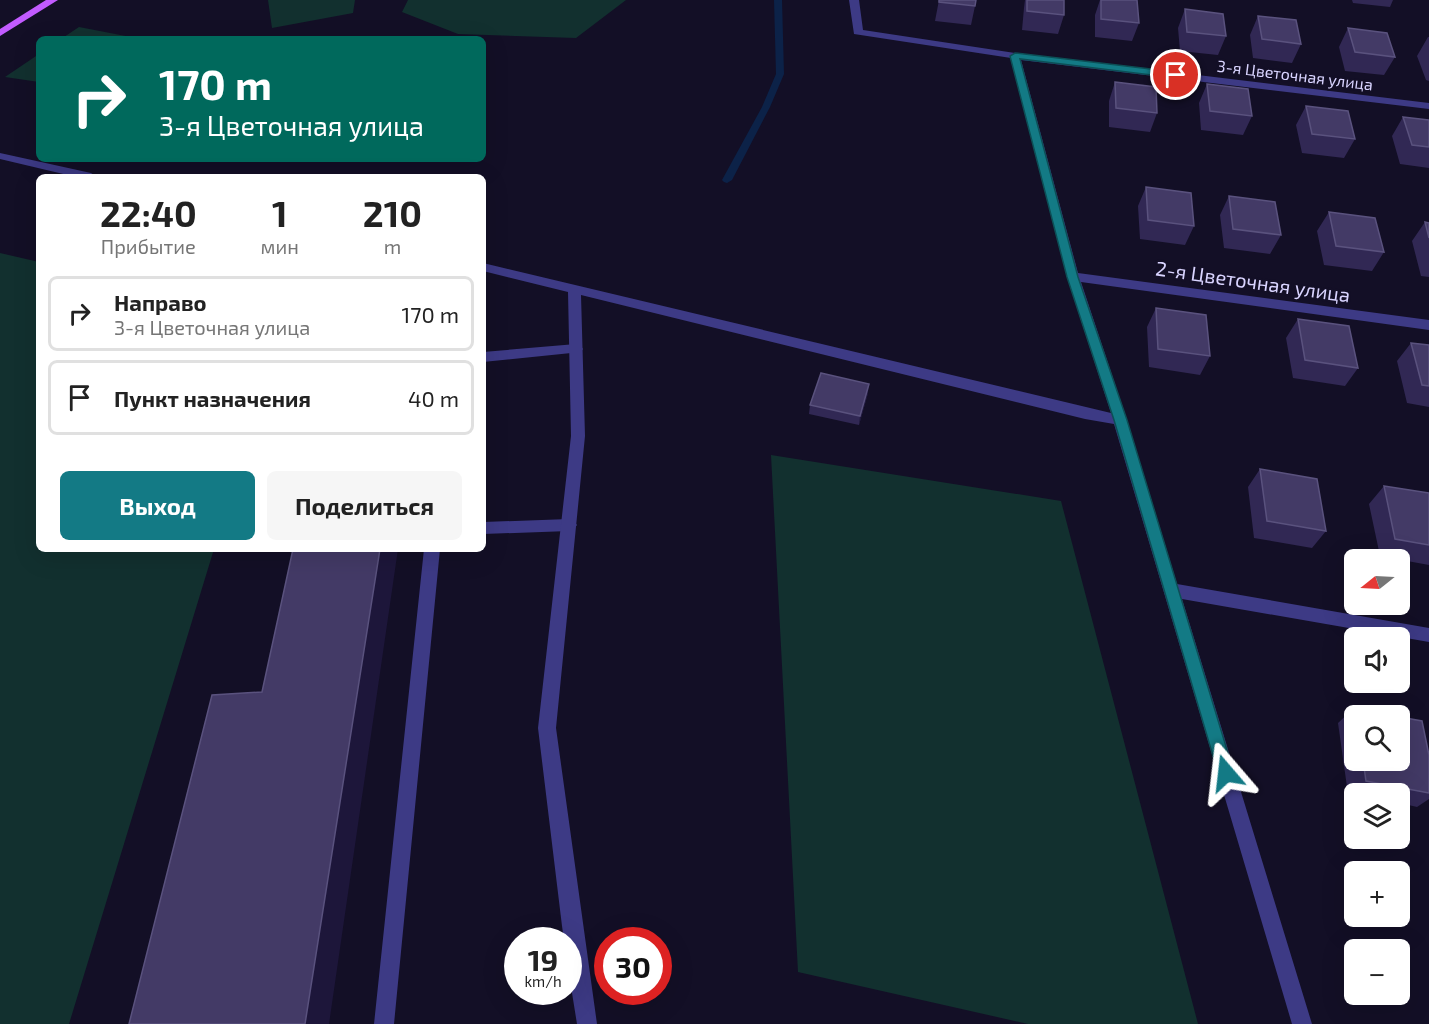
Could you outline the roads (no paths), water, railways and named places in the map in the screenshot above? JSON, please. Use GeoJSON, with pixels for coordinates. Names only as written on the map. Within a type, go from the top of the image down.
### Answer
{"type":"FeatureCollection","features":[{"type":"Feature","properties":{"kind":"main road"},"geometry":{"type":"LineString","coordinates":[[0,33],[52,0]]}},
{"type":"Feature","properties":{"kind":"street","name":"3-я Цветочная улица"},"geometry":{"type":"LineString","coordinates":[[854,0],[858,32],[1015,56],[1429,106]]}},
{"type":"Feature","properties":{"kind":"street"},"geometry":{"type":"LineString","coordinates":[[1015,56],[1073,277],[1120,420],[1302,1024]]}},
{"type":"Feature","properties":{"kind":"street"},"geometry":{"type":"LineString","coordinates":[[0,156],[78,174]]}},
{"type":"Feature","properties":{"kind":"street"},"geometry":{"type":"LineString","coordinates":[[486,268],[1085,414],[1120,420]]}},
{"type":"Feature","properties":{"kind":"street","name":"2-я Цветочная улица"},"geometry":{"type":"LineString","coordinates":[[1073,277],[1429,325]]}},
{"type":"Feature","properties":{"kind":"street"},"geometry":{"type":"LineString","coordinates":[[574,288],[578,436],[548,728],[572,926],[587,1024]]}},
{"type":"Feature","properties":{"kind":"street"},"geometry":{"type":"LineString","coordinates":[[486,357],[576,350]]}},
{"type":"Feature","properties":{"kind":"street"},"geometry":{"type":"LineString","coordinates":[[486,528],[569,525]]}},
{"type":"Feature","properties":{"kind":"street"},"geometry":{"type":"LineString","coordinates":[[384,1024],[432,552]]}},
{"type":"Feature","properties":{"kind":"street"},"geometry":{"type":"LineString","coordinates":[[1171,590],[1429,635]]}},
{"type":"Feature","properties":{"kind":"waterway"},"geometry":{"type":"LineString","coordinates":[[727,180],[766,107],[780,74],[778,0]]}}]}
